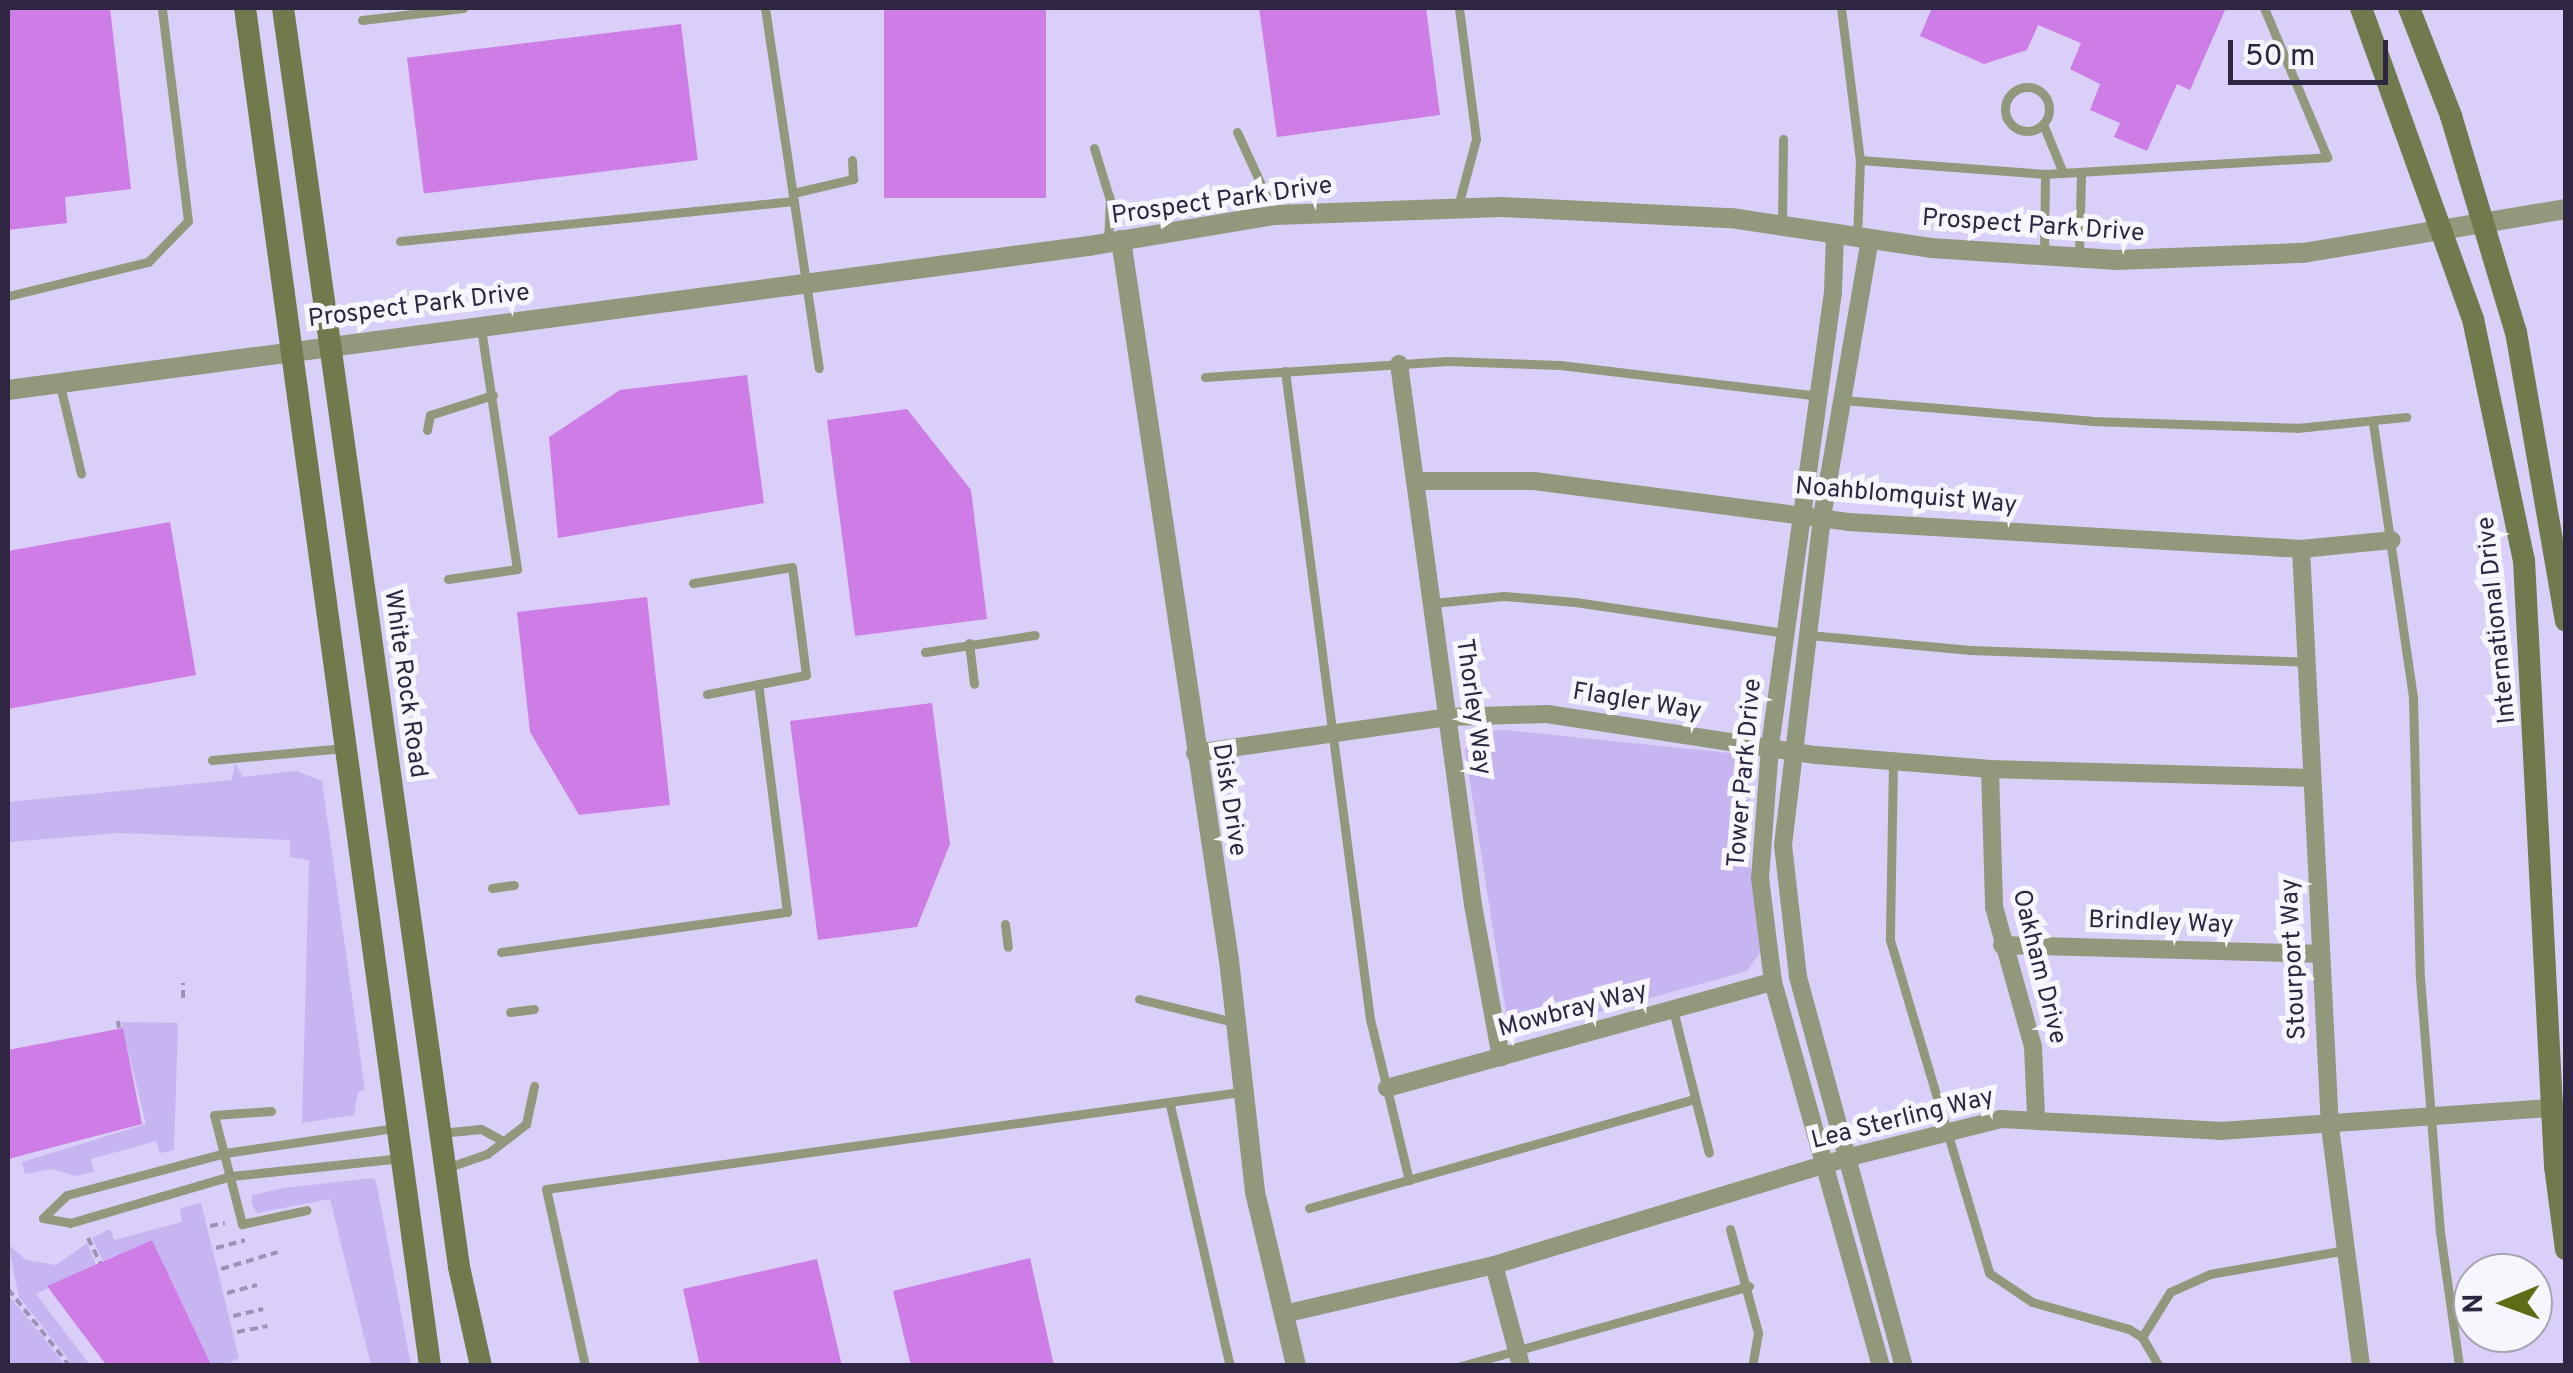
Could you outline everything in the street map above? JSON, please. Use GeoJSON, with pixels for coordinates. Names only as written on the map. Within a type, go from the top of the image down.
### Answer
{"type":"FeatureCollection","features":[{"type":"Feature","properties":{"kind":"main road"},"geometry":{"type":"LineString","coordinates":[[244,8],[430,1366]]}},
{"type":"Feature","properties":{"kind":"main road","name":"White Rock Road"},"geometry":{"type":"LineString","coordinates":[[283,8],[444,1168],[480,1366]]}},
{"type":"Feature","properties":{"kind":"main road","name":"International Drive"},"geometry":{"type":"LineString","coordinates":[[2361,8],[2472,320],[2524,560],[2552,1108],[2566,1249]]}},
{"type":"Feature","properties":{"kind":"main road"},"geometry":{"type":"LineString","coordinates":[[2409,8],[2488,226],[2540,443],[2566,621]]}},
{"type":"Feature","properties":{"kind":"street","name":"Prospect Park Drive"},"geometry":{"type":"LineString","coordinates":[[8,390],[292,348],[1115,242],[1275,215],[1458,207],[1781,226],[2079,259],[2303,253],[2442,234],[2566,209]]}},
{"type":"Feature","properties":{"kind":"street","name":"Tower Park Drive"},"geometry":{"type":"LineString","coordinates":[[1835,234],[1819,396],[1806,635],[1782,845],[1791,941],[1904,1366]]}},
{"type":"Feature","properties":{"kind":"street","name":"Tower Park Drive"},"geometry":{"type":"LineString","coordinates":[[1863,238],[1840,400],[1786,633],[1770,748],[1760,878],[1773,982],[1880,1366]]}},
{"type":"Feature","properties":{"kind":"street","name":"Disk Drive"},"geometry":{"type":"LineString","coordinates":[[1115,242],[1195,753],[1234,1022],[1240,1092],[1296,1366]]}},
{"type":"Feature","properties":{"kind":"street","name":"Thorley Way"},"geometry":{"type":"LineString","coordinates":[[1400,364],[1472,906],[1501,1057]]}},
{"type":"Feature","properties":{"kind":"street","name":"Noahblomquist Way"},"geometry":{"type":"LineString","coordinates":[[1416,480],[1534,481],[1812,516],[2302,549],[2392,540]]}},
{"type":"Feature","properties":{"kind":"street","name":"Stourport Way"},"geometry":{"type":"LineString","coordinates":[[2302,549],[2318,954],[2330,1127],[2361,1366]]}},
{"type":"Feature","properties":{"kind":"street","name":"Flagler Way"},"geometry":{"type":"LineString","coordinates":[[1195,753],[1449,717],[1547,714],[1790,751],[1893,760],[1990,768],[2312,778]]}},
{"type":"Feature","properties":{"kind":"street","name":"Oakham Drive"},"geometry":{"type":"LineString","coordinates":[[1990,768],[1990,862],[2002,945],[2033,1047],[2036,1118]]}},
{"type":"Feature","properties":{"kind":"street","name":"Brindley Way"},"geometry":{"type":"LineString","coordinates":[[2002,945],[2318,954]]}},
{"type":"Feature","properties":{"kind":"street","name":"Mowbray Way"},"geometry":{"type":"LineString","coordinates":[[1386,1088],[1773,982]]}},
{"type":"Feature","properties":{"kind":"street","name":"Lea Sterling Way"},"geometry":{"type":"LineString","coordinates":[[1284,1314],[1494,1265],[1846,1158],[1946,1132],[2036,1118],[2220,1131],[2330,1127],[2552,1108]]}},
{"type":"Feature","properties":{"kind":"street"},"geometry":{"type":"LineString","coordinates":[[1494,1265],[1519,1357]]}},
{"type":"Feature","properties":{"kind":"lane"},"geometry":{"type":"LineString","coordinates":[[8,296],[148,262],[188,222],[162,8]]}},
{"type":"Feature","properties":{"kind":"lane"},"geometry":{"type":"LineString","coordinates":[[362,20],[463,8]]}},
{"type":"Feature","properties":{"kind":"lane"},"geometry":{"type":"LineString","coordinates":[[765,8],[820,368]]}},
{"type":"Feature","properties":{"kind":"lane"},"geometry":{"type":"LineString","coordinates":[[1458,8],[1476,139],[1458,207]]}},
{"type":"Feature","properties":{"kind":"lane"},"geometry":{"type":"LineString","coordinates":[[1841,8],[1860,160],[1863,238]]}},
{"type":"Feature","properties":{"kind":"lane"},"geometry":{"type":"LineString","coordinates":[[1860,160],[2046,174],[2327,158],[2264,8]]}},
{"type":"Feature","properties":{"kind":"lane"},"geometry":{"type":"LineString","coordinates":[[2043,124],[2016,128],[2006,114],[2009,97],[2023,88],[2040,90],[2049,104],[2043,124],[2064,173]]}},
{"type":"Feature","properties":{"kind":"lane"},"geometry":{"type":"LineString","coordinates":[[1237,132],[1275,215]]}},
{"type":"Feature","properties":{"kind":"lane"},"geometry":{"type":"LineString","coordinates":[[1781,226],[1783,139]]}},
{"type":"Feature","properties":{"kind":"lane"},"geometry":{"type":"LineString","coordinates":[[1094,148],[1110,200],[1115,242]]}},
{"type":"Feature","properties":{"kind":"lane"},"geometry":{"type":"LineString","coordinates":[[400,240],[793,197],[853,178],[852,160]]}},
{"type":"Feature","properties":{"kind":"lane"},"geometry":{"type":"LineString","coordinates":[[2079,259],[2081,173]]}},
{"type":"Feature","properties":{"kind":"lane"},"geometry":{"type":"LineString","coordinates":[[2044,257],[2046,174]]}},
{"type":"Feature","properties":{"kind":"lane"},"geometry":{"type":"LineString","coordinates":[[448,580],[516,569],[480,324]]}},
{"type":"Feature","properties":{"kind":"lane"},"geometry":{"type":"LineString","coordinates":[[1205,377],[1400,364],[1560,365],[1819,396]]}},
{"type":"Feature","properties":{"kind":"lane"},"geometry":{"type":"LineString","coordinates":[[1284,371],[1329,735],[1370,1019],[1409,1180]]}},
{"type":"Feature","properties":{"kind":"lane"},"geometry":{"type":"LineString","coordinates":[[59,384],[82,474]]}},
{"type":"Feature","properties":{"kind":"lane"},"geometry":{"type":"LineString","coordinates":[[427,430],[430,415],[493,395]]}},
{"type":"Feature","properties":{"kind":"lane"},"geometry":{"type":"LineString","coordinates":[[1840,400],[2091,421],[2296,428],[2406,417]]}},
{"type":"Feature","properties":{"kind":"lane"},"geometry":{"type":"LineString","coordinates":[[2372,423],[2413,698],[2431,1118],[2460,1366]]}},
{"type":"Feature","properties":{"kind":"lane"},"geometry":{"type":"LineString","coordinates":[[693,583],[792,567],[806,675],[707,694]]}},
{"type":"Feature","properties":{"kind":"lane"},"geometry":{"type":"LineString","coordinates":[[1432,602],[1504,596],[1557,600],[1786,633]]}},
{"type":"Feature","properties":{"kind":"lane"},"geometry":{"type":"LineString","coordinates":[[925,652],[1036,635]]}},
{"type":"Feature","properties":{"kind":"lane"},"geometry":{"type":"LineString","coordinates":[[1806,635],[1970,650],[2306,662]]}},
{"type":"Feature","properties":{"kind":"lane"},"geometry":{"type":"LineString","coordinates":[[969,643],[974,684]]}},
{"type":"Feature","properties":{"kind":"lane"},"geometry":{"type":"LineString","coordinates":[[501,952],[787,912],[758,684]]}},
{"type":"Feature","properties":{"kind":"lane"},"geometry":{"type":"LineString","coordinates":[[212,760],[346,748]]}},
{"type":"Feature","properties":{"kind":"lane"},"geometry":{"type":"LineString","coordinates":[[1893,760],[1890,940],[1978,1242],[2002,1287],[2142,1337],[2159,1366]]}},
{"type":"Feature","properties":{"kind":"lane"},"geometry":{"type":"LineString","coordinates":[[492,888],[514,884]]}},
{"type":"Feature","properties":{"kind":"lane"},"geometry":{"type":"LineString","coordinates":[[1005,924],[1008,948]]}},
{"type":"Feature","properties":{"kind":"lane"},"geometry":{"type":"LineString","coordinates":[[1139,999],[1234,1022]]}},
{"type":"Feature","properties":{"kind":"lane"},"geometry":{"type":"LineString","coordinates":[[510,1012],[534,1009]]}},
{"type":"Feature","properties":{"kind":"lane"},"geometry":{"type":"LineString","coordinates":[[1673,1010],[1709,1152]]}},
{"type":"Feature","properties":{"kind":"lane"},"geometry":{"type":"LineString","coordinates":[[444,1168],[487,1154],[500,1139],[526,1124],[534,1086]]}},
{"type":"Feature","properties":{"kind":"lane"},"geometry":{"type":"LineString","coordinates":[[585,1366],[546,1189],[1240,1092]]}},
{"type":"Feature","properties":{"kind":"lane"},"geometry":{"type":"LineString","coordinates":[[1309,1208],[1695,1099]]}},
{"type":"Feature","properties":{"kind":"lane"},"geometry":{"type":"LineString","coordinates":[[1170,1104],[1230,1366]]}},
{"type":"Feature","properties":{"kind":"lane"},"geometry":{"type":"LineString","coordinates":[[271,1111],[214,1115],[242,1224],[306,1210]]}},
{"type":"Feature","properties":{"kind":"lane"},"geometry":{"type":"LineString","coordinates":[[398,1128],[225,1153],[67,1195],[43,1218],[70,1222],[231,1176],[402,1158]]}},
{"type":"Feature","properties":{"kind":"lane"},"geometry":{"type":"LineString","coordinates":[[440,1134],[481,1129],[500,1139]]}},
{"type":"Feature","properties":{"kind":"lane"},"geometry":{"type":"LineString","coordinates":[[1730,1229],[1749,1286],[1758,1332],[1752,1366]]}},
{"type":"Feature","properties":{"kind":"lane"},"geometry":{"type":"LineString","coordinates":[[2142,1337],[2170,1292],[2210,1274],[2346,1250]]}},
{"type":"Feature","properties":{"kind":"lane"},"geometry":{"type":"LineString","coordinates":[[1461,1366],[1519,1357],[1749,1286]]}},
{"type":"Feature","properties":{"kind":"path"},"geometry":{"type":"LineString","coordinates":[[182,998],[183,983]]}},
{"type":"Feature","properties":{"kind":"path"},"geometry":{"type":"LineString","coordinates":[[118,1021],[120,1028]]}},
{"type":"Feature","properties":{"kind":"path"},"geometry":{"type":"LineString","coordinates":[[88,1238],[100,1263]]}},
{"type":"Feature","properties":{"kind":"path"},"geometry":{"type":"LineString","coordinates":[[216,1248],[246,1239]]}},
{"type":"Feature","properties":{"kind":"path"},"geometry":{"type":"LineString","coordinates":[[221,1269],[278,1252]]}},
{"type":"Feature","properties":{"kind":"path"},"geometry":{"type":"LineString","coordinates":[[227,1293],[257,1285]]}},
{"type":"Feature","properties":{"kind":"path"},"geometry":{"type":"LineString","coordinates":[[8,1289],[70,1366]]}},
{"type":"Feature","properties":{"kind":"path"},"geometry":{"type":"LineString","coordinates":[[233,1316],[263,1309]]}},
{"type":"Feature","properties":{"kind":"path"},"geometry":{"type":"LineString","coordinates":[[237,1332],[267,1326]]}},
{"type":"Feature","properties":{"kind":"shaded area"},"geometry":{"type":"Polygon","coordinates":[[[1505,730],[1740,754],[1750,769],[1749,854],[1760,952],[1747,971],[1524,1033],[1507,1019],[1465,750],[1476,731],[1505,730]]]}},
{"type":"Feature","properties":{"kind":"shaded area"},"geometry":{"type":"Polygon","coordinates":[[[235,763],[243,777],[296,771],[322,781],[365,1090],[358,1092],[354,1115],[302,1123],[309,860],[290,857],[290,840],[119,833],[8,842],[8,802],[232,780],[235,763]]]}},
{"type":"Feature","properties":{"kind":"shaded area"},"geometry":{"type":"Polygon","coordinates":[[[121,1022],[178,1023],[174,1150],[160,1153],[156,1141],[91,1159],[94,1172],[77,1176],[51,1169],[25,1174],[22,1162],[146,1124],[121,1022]]]}},
{"type":"Feature","properties":{"kind":"shaded area"},"geometry":{"type":"Polygon","coordinates":[[[373,1178],[411,1365],[371,1365],[330,1199],[257,1213],[252,1205],[252,1195],[373,1178]]]}},
{"type":"Feature","properties":{"kind":"shaded area"},"geometry":{"type":"Polygon","coordinates":[[[201,1203],[239,1358],[225,1365],[212,1365],[152,1240],[103,1261],[92,1238],[110,1229],[114,1240],[182,1222],[180,1208],[201,1203]]]}},
{"type":"Feature","properties":{"kind":"shaded area"},"geometry":{"type":"Polygon","coordinates":[[[87,1243],[96,1265],[36,1294],[90,1365],[73,1365],[19,1297],[8,1244],[26,1260],[56,1265],[87,1243]]]}},
{"type":"Feature","properties":{"kind":"shaded area"},"geometry":{"type":"Polygon","coordinates":[[[8,1295],[42,1336],[65,1365],[8,1365],[8,1295]]]}},
{"type":"Feature","properties":{"kind":"building"},"geometry":{"type":"Polygon","coordinates":[[[8,8],[110,8],[131,189],[65,197],[67,223],[8,230],[8,8]]]}},
{"type":"Feature","properties":{"kind":"building"},"geometry":{"type":"Polygon","coordinates":[[[884,8],[1046,8],[1046,198],[884,198],[884,8]]]}},
{"type":"Feature","properties":{"kind":"building"},"geometry":{"type":"Polygon","coordinates":[[[1259,8],[1426,8],[1440,115],[1277,137],[1259,8]]]}},
{"type":"Feature","properties":{"kind":"building"},"geometry":{"type":"Polygon","coordinates":[[[1932,8],[2226,8],[2190,90],[2177,84],[2147,151],[2114,137],[2120,123],[2090,110],[2100,84],[2070,69],[2081,43],[2038,25],[2027,50],[1984,64],[1920,36],[1932,8]]]}},
{"type":"Feature","properties":{"kind":"building"},"geometry":{"type":"Polygon","coordinates":[[[681,24],[698,160],[424,194],[407,58],[681,24]]]}},
{"type":"Feature","properties":{"kind":"building"},"geometry":{"type":"Polygon","coordinates":[[[747,375],[764,503],[558,538],[549,437],[620,390],[747,375]]]}},
{"type":"Feature","properties":{"kind":"building"},"geometry":{"type":"Polygon","coordinates":[[[907,409],[971,490],[987,619],[855,636],[827,420],[907,409]]]}},
{"type":"Feature","properties":{"kind":"building"},"geometry":{"type":"Polygon","coordinates":[[[170,522],[196,675],[8,709],[8,551],[170,522]]]}},
{"type":"Feature","properties":{"kind":"building"},"geometry":{"type":"Polygon","coordinates":[[[647,597],[670,805],[579,815],[530,732],[517,612],[647,597]]]}},
{"type":"Feature","properties":{"kind":"building"},"geometry":{"type":"Polygon","coordinates":[[[932,703],[950,844],[917,927],[818,940],[790,721],[932,703]]]}},
{"type":"Feature","properties":{"kind":"building"},"geometry":{"type":"Polygon","coordinates":[[[123,1028],[142,1124],[8,1159],[8,1050],[123,1028]]]}},
{"type":"Feature","properties":{"kind":"building"},"geometry":{"type":"Polygon","coordinates":[[[152,1240],[212,1366],[107,1366],[47,1286],[152,1240]]]}},
{"type":"Feature","properties":{"kind":"building"},"geometry":{"type":"Polygon","coordinates":[[[1030,1258],[1054,1366],[911,1366],[893,1291],[1030,1258]]]}},
{"type":"Feature","properties":{"kind":"building"},"geometry":{"type":"Polygon","coordinates":[[[817,1259],[842,1366],[700,1366],[683,1289],[817,1259]]]}}]}
